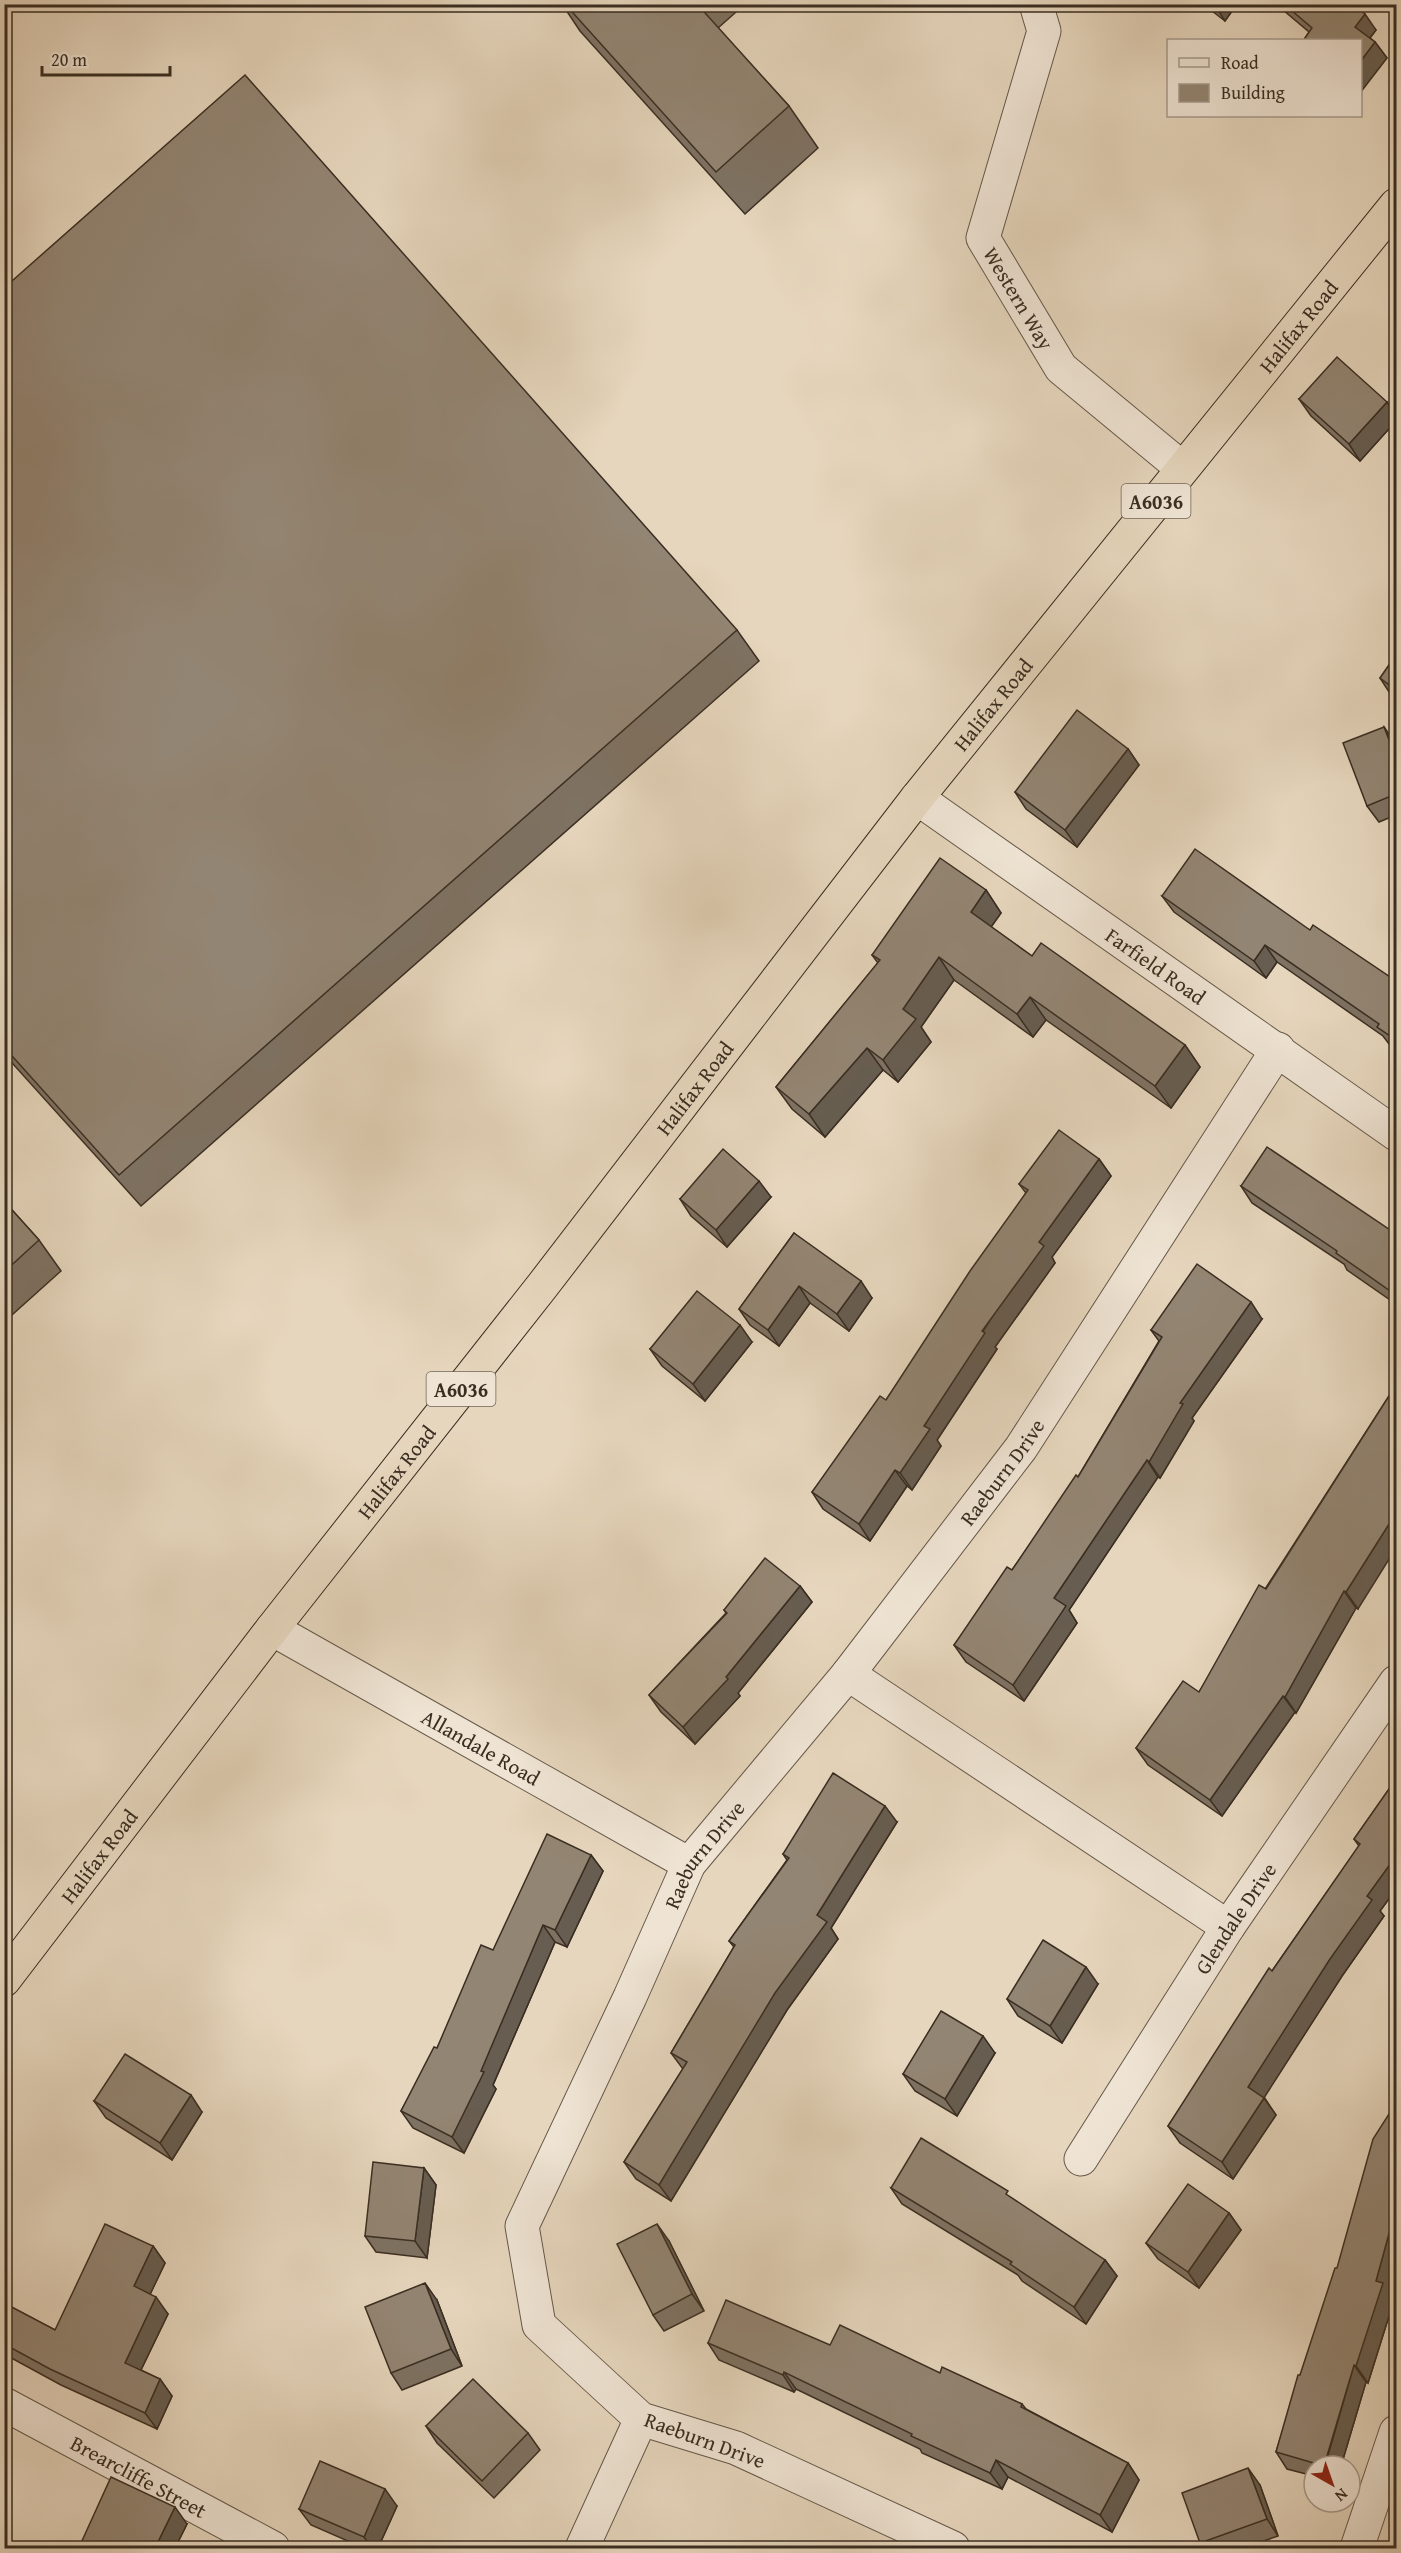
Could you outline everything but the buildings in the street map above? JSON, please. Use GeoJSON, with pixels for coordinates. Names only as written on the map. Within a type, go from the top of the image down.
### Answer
{"type":"FeatureCollection","features":[{"type":"Feature","properties":{"kind":"highway","name":"Halifax Road"},"geometry":{"type":"LineString","coordinates":[[4,1980],[272,1629],[550,1276],[917,798],[1396,205]]}},
{"type":"Feature","properties":{"kind":"street","name":"Western Way"},"geometry":{"type":"LineString","coordinates":[[1036,4],[1044,31],[983,238],[1060,368],[1182,468]]}},
{"type":"Feature","properties":{"kind":"street","name":"Farfield Road"},"geometry":{"type":"LineString","coordinates":[[917,798],[1278,1049],[1396,1134]]}},
{"type":"Feature","properties":{"kind":"street","name":"Raeburn Drive"},"geometry":{"type":"LineString","coordinates":[[953,2548],[736,2448],[641,2419],[539,2325],[522,2226],[625,2008],[689,1863],[848,1674],[1021,1448],[1278,1049]]}},
{"type":"Feature","properties":{"kind":"street","name":"Allandale Road"},"geometry":{"type":"LineString","coordinates":[[272,1629],[689,1863]]}},
{"type":"Feature","properties":{"kind":"street"},"geometry":{"type":"LineString","coordinates":[[848,1674],[1228,1927]]}},
{"type":"Feature","properties":{"kind":"street","name":"Glendale Drive"},"geometry":{"type":"LineString","coordinates":[[1081,2159],[1228,1927],[1396,1682]]}},
{"type":"Feature","properties":{"kind":"street","name":"Brearcliffe Street"},"geometry":{"type":"LineString","coordinates":[[4,2404],[256,2544]]}},
{"type":"Feature","properties":{"kind":"street"},"geometry":{"type":"LineString","coordinates":[[582,2548],[641,2419]]}},
{"type":"Feature","properties":{"kind":"street"},"geometry":{"type":"LineString","coordinates":[[1357,2548],[1396,2432]]}}]}
